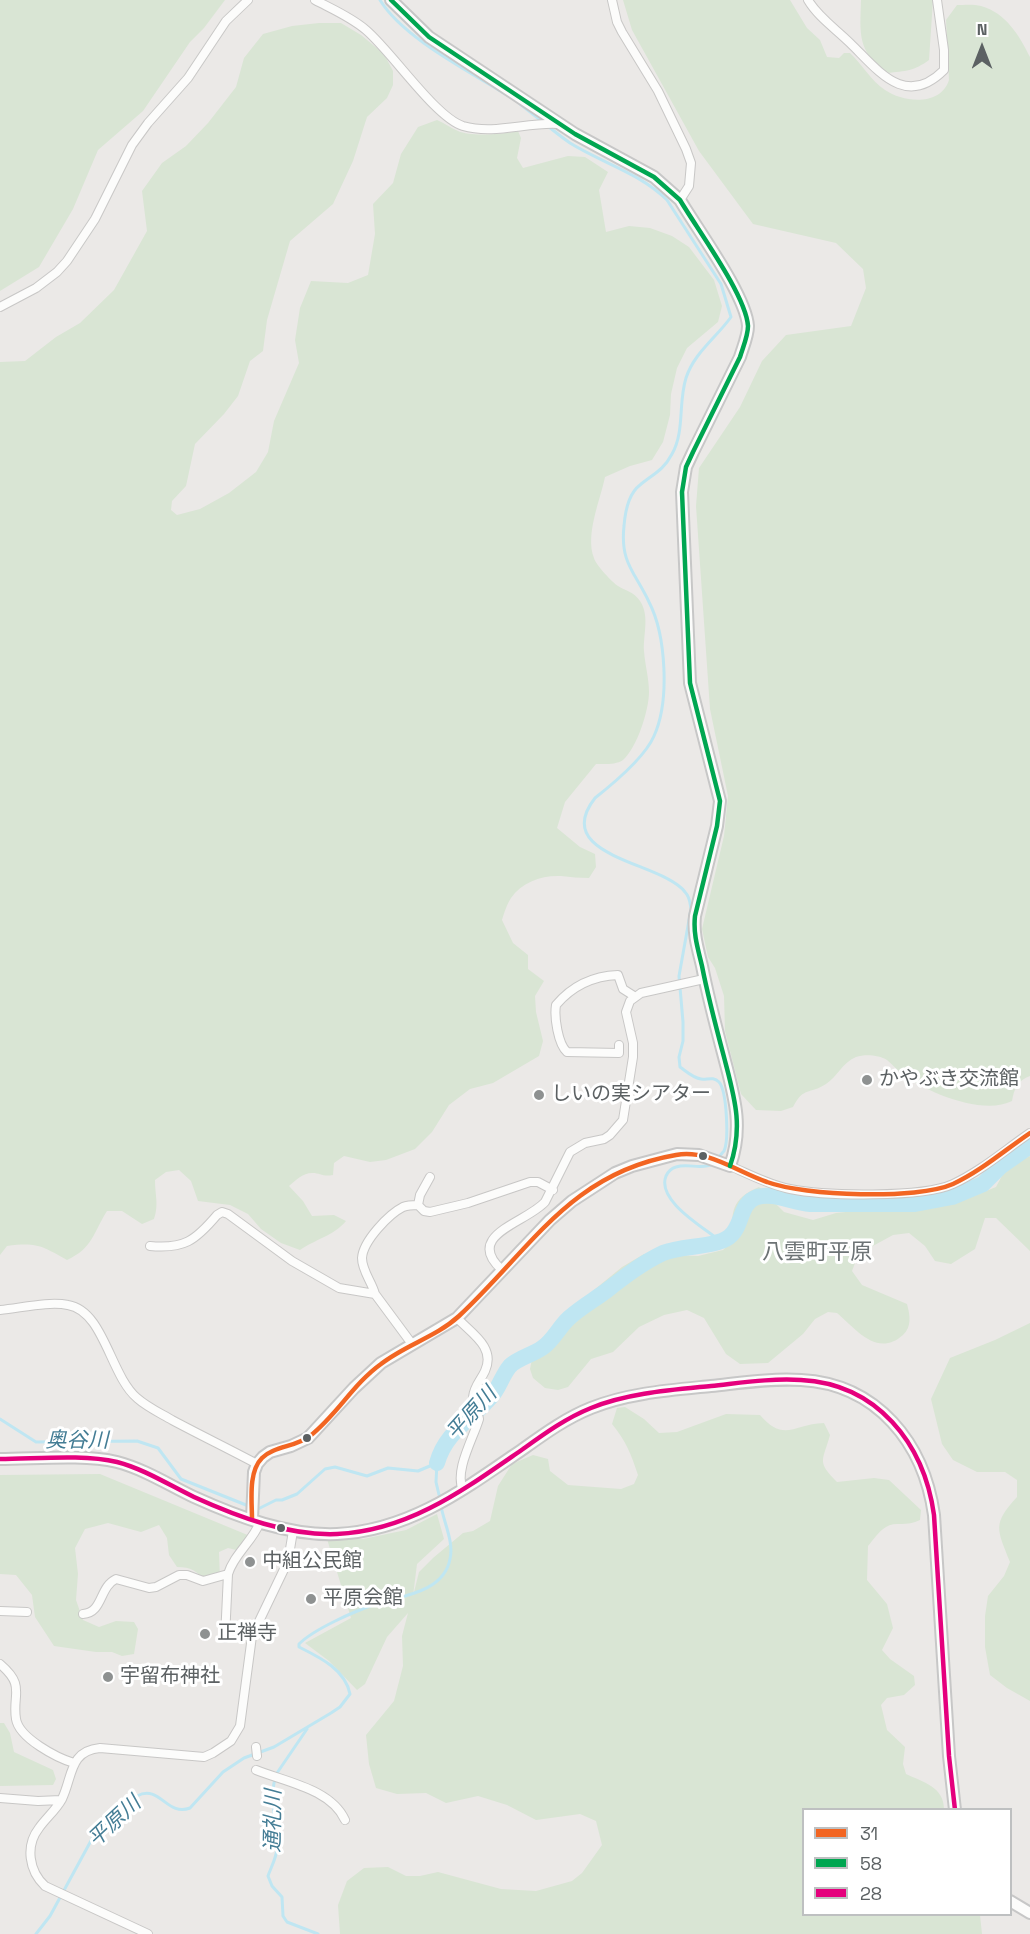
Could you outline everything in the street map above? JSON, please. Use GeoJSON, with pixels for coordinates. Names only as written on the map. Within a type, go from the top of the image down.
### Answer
{"type":"FeatureCollection","features":[{"type":"Feature","properties":{"kind":"main road"},"geometry":{"type":"LineString","coordinates":[[256,1520],[253,1482],[257,1464],[270,1452],[308,1438],[369,1373],[394,1355],[457,1318],[559,1212],[582,1193],[615,1173],[632,1166],[677,1154],[699,1155],[722,1162],[736,1147],[737,1112],[734,1095],[704,979],[694,928],[717,826],[720,801],[690,684],[681,492],[686,467],[740,357],[748,326],[740,300],[730,280],[680,200],[654,177],[551,124],[429,37],[391,0]]}},
{"type":"Feature","properties":{"kind":"main road"},"geometry":{"type":"LineString","coordinates":[[0,1459],[73,1458],[117,1462],[198,1498],[256,1520],[293,1531],[336,1534],[359,1532],[395,1524],[432,1508],[463,1490],[570,1418],[592,1408],[622,1399],[675,1390],[783,1379],[818,1382],[840,1388],[868,1401],[896,1424],[911,1446],[924,1472],[932,1500],[955,1808]]}},
{"type":"Feature","properties":{"kind":"main road"},"geometry":{"type":"LineString","coordinates":[[1012,1902],[1030,1913]]}},
{"type":"Feature","properties":{"kind":"street"},"geometry":{"type":"LineString","coordinates":[[0,307],[36,288],[68,261],[95,219],[132,145],[148,123],[189,78],[226,21],[248,0]]}},
{"type":"Feature","properties":{"kind":"street"},"geometry":{"type":"LineString","coordinates":[[315,0],[345,15],[365,29],[389,52],[431,102],[456,123],[477,128],[551,124]]}},
{"type":"Feature","properties":{"kind":"street"},"geometry":{"type":"LineString","coordinates":[[612,0],[617,22],[625,39],[658,91],[686,148],[691,163],[689,186],[680,200]]}},
{"type":"Feature","properties":{"kind":"street"},"geometry":{"type":"LineString","coordinates":[[808,0],[828,23],[883,76],[898,85],[910,87],[933,80],[944,70],[944,50],[937,0]]}},
{"type":"Feature","properties":{"kind":"street"},"geometry":{"type":"LineString","coordinates":[[619,1045],[619,1053],[567,1052],[562,1048],[555,1012],[556,1005],[590,979],[600,976],[618,975],[623,989],[634,996]]}},
{"type":"Feature","properties":{"kind":"street"},"geometry":{"type":"LineString","coordinates":[[502,1270],[490,1256],[490,1241],[498,1233],[539,1208],[553,1190],[561,1167],[570,1152],[585,1143],[604,1139],[623,1120],[633,1057],[627,1006],[634,996],[704,979]]}},
{"type":"Feature","properties":{"kind":"street"},"geometry":{"type":"LineString","coordinates":[[722,1162],[765,1182],[789,1189],[822,1193],[917,1192],[938,1190],[953,1184],[1030,1133]]}},
{"type":"Feature","properties":{"kind":"street"},"geometry":{"type":"LineString","coordinates":[[417,1204],[430,1177]]}},
{"type":"Feature","properties":{"kind":"street"},"geometry":{"type":"LineString","coordinates":[[417,1204],[424,1211],[435,1212],[530,1182],[538,1182],[553,1190]]}},
{"type":"Feature","properties":{"kind":"street"},"geometry":{"type":"LineString","coordinates":[[412,1344],[375,1294],[364,1269],[362,1257],[366,1245],[375,1232],[398,1210],[406,1205],[417,1204]]}},
{"type":"Feature","properties":{"kind":"street"},"geometry":{"type":"LineString","coordinates":[[150,1246],[170,1248],[191,1240],[222,1212],[235,1218],[292,1262],[339,1288],[375,1294]]}},
{"type":"Feature","properties":{"kind":"street"},"geometry":{"type":"LineString","coordinates":[[0,1310],[59,1304],[75,1306],[95,1325],[116,1370],[135,1397],[165,1416],[257,1464]]}},
{"type":"Feature","properties":{"kind":"street"},"geometry":{"type":"LineString","coordinates":[[457,1318],[485,1347],[488,1354],[486,1370],[474,1392],[473,1404],[477,1411],[477,1425],[459,1478],[463,1490]]}},
{"type":"Feature","properties":{"kind":"street"},"geometry":{"type":"LineString","coordinates":[[225,1638],[228,1574],[257,1530],[256,1520]]}},
{"type":"Feature","properties":{"kind":"street"},"geometry":{"type":"LineString","coordinates":[[148,1934],[57,1892],[38,1880],[32,1866],[30,1852],[36,1832],[61,1800],[74,1763],[84,1752],[100,1748],[204,1757],[231,1741],[240,1726],[252,1636],[288,1561],[293,1531]]}},
{"type":"Feature","properties":{"kind":"street"},"geometry":{"type":"LineString","coordinates":[[83,1614],[96,1609],[106,1585],[116,1579],[149,1588],[156,1587],[179,1575],[187,1575],[203,1581],[228,1574]]}},
{"type":"Feature","properties":{"kind":"street"},"geometry":{"type":"LineString","coordinates":[[0,1611],[27,1612]]}},
{"type":"Feature","properties":{"kind":"street"},"geometry":{"type":"LineString","coordinates":[[0,1665],[9,1672],[14,1680],[18,1696],[16,1718],[22,1733],[64,1760],[74,1763]]}},
{"type":"Feature","properties":{"kind":"street"},"geometry":{"type":"LineString","coordinates":[[256,1747],[257,1756]]}},
{"type":"Feature","properties":{"kind":"street"},"geometry":{"type":"LineString","coordinates":[[256,1770],[326,1798],[341,1810],[345,1820]]}},
{"type":"Feature","properties":{"kind":"street"},"geometry":{"type":"LineString","coordinates":[[0,1798],[38,1802],[61,1800]]}},
{"type":"Feature","properties":{"kind":"green space"},"geometry":{"type":"Polygon","coordinates":[[[0,0],[225,0],[190,42],[143,111],[98,150],[73,209],[39,267],[0,291],[0,0]]]}},
{"type":"Feature","properties":{"kind":"green space"},"geometry":{"type":"Polygon","coordinates":[[[623,0],[790,0],[807,28],[820,40],[827,57],[839,58],[844,53],[850,53],[880,86],[902,98],[921,100],[930,98],[945,88],[949,80],[946,20],[957,5],[978,5],[998,14],[1011,26],[1030,57],[1030,1076],[1017,1086],[1012,1101],[986,1106],[955,1100],[924,1088],[884,1058],[868,1055],[851,1060],[826,1084],[804,1093],[793,1107],[781,1111],[756,1110],[741,1094],[725,1031],[724,996],[715,968],[708,957],[702,929],[724,836],[728,796],[710,709],[696,506],[699,468],[740,407],[762,361],[786,335],[851,326],[866,288],[863,269],[836,243],[753,224],[699,151],[632,30],[623,0]]]}},
{"type":"Feature","properties":{"kind":"green space"},"geometry":{"type":"Polygon","coordinates":[[[861,0],[933,0],[929,60],[910,70],[887,73],[877,65],[862,41],[861,0]]]}},
{"type":"Feature","properties":{"kind":"green space"},"geometry":{"type":"Polygon","coordinates":[[[341,23],[361,35],[384,54],[393,71],[393,85],[387,98],[367,117],[353,161],[333,204],[290,241],[267,320],[263,351],[250,361],[238,396],[195,444],[186,486],[172,501],[171,510],[177,515],[200,509],[229,493],[256,472],[268,452],[274,421],[299,363],[295,340],[300,308],[311,281],[348,283],[368,275],[375,234],[373,204],[393,183],[401,154],[418,127],[437,120],[458,131],[471,134],[518,131],[521,138],[517,158],[523,168],[568,156],[585,157],[608,172],[599,190],[606,232],[629,226],[650,228],[672,236],[689,247],[714,280],[722,306],[718,322],[687,348],[677,368],[671,394],[670,415],[663,442],[652,460],[630,466],[605,477],[594,518],[591,539],[595,561],[616,584],[638,598],[645,613],[644,651],[649,692],[644,718],[633,747],[623,760],[596,764],[565,802],[557,828],[580,847],[595,854],[596,867],[589,878],[554,876],[533,881],[511,898],[502,920],[513,943],[528,955],[528,969],[544,981],[535,996],[536,1012],[543,1041],[539,1056],[493,1083],[470,1089],[449,1105],[432,1132],[415,1149],[386,1160],[370,1162],[344,1156],[334,1163],[333,1175],[309,1173],[289,1186],[303,1201],[312,1216],[334,1215],[346,1221],[341,1226],[300,1250],[281,1243],[261,1229],[248,1214],[230,1205],[198,1201],[191,1181],[179,1170],[166,1172],[155,1180],[157,1204],[154,1219],[142,1224],[122,1211],[107,1211],[92,1239],[82,1250],[67,1260],[45,1248],[33,1245],[7,1246],[0,1255],[0,362],[25,361],[56,337],[80,323],[114,290],[147,231],[142,191],[162,163],[186,146],[208,123],[236,87],[244,58],[263,34],[292,26],[341,23]]]}},
{"type":"Feature","properties":{"kind":"green space"},"geometry":{"type":"Polygon","coordinates":[[[1030,1156],[1030,1251],[996,1218],[985,1218],[975,1249],[951,1264],[935,1261],[925,1246],[909,1233],[893,1235],[857,1258],[852,1271],[862,1285],[907,1304],[908,1328],[903,1335],[893,1341],[884,1344],[867,1339],[837,1313],[828,1312],[815,1319],[803,1334],[768,1363],[740,1364],[726,1354],[704,1318],[687,1310],[664,1315],[639,1327],[613,1352],[591,1359],[568,1387],[558,1390],[545,1388],[533,1378],[530,1369],[532,1359],[556,1342],[594,1290],[622,1267],[644,1254],[698,1256],[723,1250],[733,1240],[732,1221],[738,1201],[759,1187],[784,1212],[813,1220],[836,1213],[936,1207],[996,1187],[1004,1172],[1013,1163],[1030,1156]]]}},
{"type":"Feature","properties":{"kind":"green space"},"geometry":{"type":"Polygon","coordinates":[[[1030,1323],[1030,1701],[990,1675],[985,1647],[985,1616],[988,1596],[1004,1576],[1010,1562],[1000,1534],[1000,1521],[1017,1497],[1017,1480],[1005,1472],[977,1472],[953,1460],[942,1444],[931,1399],[950,1358],[1030,1323]]]}},
{"type":"Feature","properties":{"kind":"green space"},"geometry":{"type":"Polygon","coordinates":[[[625,1407],[644,1419],[659,1433],[677,1432],[726,1414],[760,1415],[768,1423],[783,1430],[824,1423],[830,1435],[823,1460],[824,1465],[837,1482],[874,1478],[889,1480],[921,1510],[920,1520],[886,1527],[868,1546],[867,1580],[887,1604],[893,1628],[882,1650],[890,1659],[914,1676],[915,1685],[904,1695],[887,1698],[881,1705],[887,1730],[905,1747],[903,1764],[906,1774],[936,1790],[944,1808],[802,1808],[802,1916],[980,1916],[982,1934],[340,1934],[338,1905],[347,1881],[364,1868],[388,1867],[406,1876],[438,1872],[501,1889],[536,1891],[572,1881],[582,1873],[602,1845],[596,1821],[580,1814],[536,1820],[507,1805],[478,1796],[446,1803],[426,1793],[397,1794],[376,1788],[369,1764],[366,1735],[394,1701],[403,1666],[402,1636],[408,1613],[387,1637],[365,1684],[357,1690],[329,1661],[305,1643],[351,1618],[327,1539],[363,1539],[406,1530],[437,1514],[444,1539],[417,1564],[413,1596],[419,1572],[433,1558],[463,1533],[473,1531],[490,1521],[498,1486],[512,1464],[533,1455],[548,1459],[550,1471],[568,1485],[621,1489],[634,1484],[638,1475],[633,1461],[625,1442],[612,1424],[617,1408],[625,1407]]]}},
{"type":"Feature","properties":{"kind":"green space"},"geometry":{"type":"Polygon","coordinates":[[[100,1474],[250,1536],[240,1551],[228,1548],[219,1552],[220,1579],[205,1581],[193,1570],[177,1567],[169,1555],[167,1538],[159,1525],[141,1532],[108,1523],[85,1529],[75,1548],[78,1574],[76,1600],[83,1620],[99,1627],[116,1621],[134,1622],[138,1629],[134,1654],[122,1656],[112,1652],[54,1646],[35,1617],[32,1595],[16,1575],[0,1574],[0,1475],[100,1474]]]}},
{"type":"Feature","properties":{"kind":"green space"},"geometry":{"type":"Polygon","coordinates":[[[0,1723],[4,1723],[10,1733],[14,1752],[53,1770],[56,1779],[53,1785],[0,1786],[0,1723]]]}},
{"type":"Feature","properties":{"kind":"waterway"},"geometry":{"type":"LineString","coordinates":[[380,0],[404,28],[420,40],[507,95]]}},
{"type":"Feature","properties":{"kind":"waterway"},"geometry":{"type":"LineString","coordinates":[[520,104],[543,122]]}},
{"type":"Feature","properties":{"kind":"waterway"},"geometry":{"type":"LineString","coordinates":[[548,126],[582,150],[633,175],[667,200],[721,284],[731,317],[694,361],[686,378],[679,436],[669,460],[636,489],[628,504],[624,526],[624,549],[630,567],[655,616],[659,632],[664,668],[662,705],[659,722],[650,744],[628,769],[595,798],[585,818],[587,833],[597,846],[673,882],[689,898],[691,909],[679,976],[683,1022],[680,1067],[698,1078],[717,1080],[722,1087],[726,1116],[726,1146],[718,1159]]}},
{"type":"Feature","properties":{"kind":"waterway","name":"平原川"},"geometry":{"type":"LineString","coordinates":[[437,1463],[447,1442],[494,1393],[513,1363],[546,1345],[574,1314],[648,1261],[671,1250],[715,1243],[729,1237],[751,1200],[770,1196],[810,1204],[915,1204],[952,1197],[983,1184],[1000,1167],[1030,1146]]}},
{"type":"Feature","properties":{"kind":"waterway"},"geometry":{"type":"LineString","coordinates":[[713,1164],[681,1166],[670,1170],[666,1176],[665,1185],[668,1195],[675,1204],[720,1241]]}},
{"type":"Feature","properties":{"kind":"waterway","name":"奥谷川"},"geometry":{"type":"LineString","coordinates":[[0,1419],[36,1442],[137,1441],[158,1448],[181,1479],[246,1505]]}},
{"type":"Feature","properties":{"kind":"waterway","name":"平原川"},"geometry":{"type":"LineString","coordinates":[[437,1463],[436,1482],[440,1499]]}},
{"type":"Feature","properties":{"kind":"waterway","name":"奥谷川"},"geometry":{"type":"LineString","coordinates":[[258,1509],[276,1500],[297,1494],[325,1469],[335,1467],[367,1476],[388,1468],[418,1471],[437,1463]]}},
{"type":"Feature","properties":{"kind":"waterway","name":"通礼川"},"geometry":{"type":"LineString","coordinates":[[36,1934],[50,1916],[93,1837],[137,1796],[145,1793],[152,1794],[175,1808],[182,1810],[190,1808],[223,1772],[244,1758],[274,1747],[340,1707],[350,1694],[343,1678],[330,1665],[299,1647],[299,1644],[314,1632],[346,1616],[376,1604],[421,1591],[440,1579],[446,1570],[451,1553],[450,1539],[441,1506]]}},
{"type":"Feature","properties":{"kind":"waterway","name":"通礼川"},"geometry":{"type":"LineString","coordinates":[[307,1729],[277,1773],[274,1782],[273,1801],[277,1849],[268,1876],[272,1886],[282,1897],[283,1916],[287,1922],[318,1934]]}},
{"type":"Feature","properties":{"kind":"transit line","name":"58"},"geometry":{"type":"LineString","coordinates":[[391,0],[429,37],[575,134],[654,177],[680,200],[720,262],[745,313],[748,330],[740,357],[686,467],[682,492],[690,683],[720,801],[717,826],[695,916],[695,929],[736,1111],[736,1138],[730,1166]]}},
{"type":"Feature","properties":{"kind":"transit line","name":"31"},"geometry":{"type":"LineString","coordinates":[[252,1519],[253,1479],[262,1458],[310,1436],[329,1419],[371,1372],[390,1357],[431,1335],[459,1316],[555,1217],[580,1196],[608,1178],[639,1164],[688,1154],[711,1158],[756,1178],[784,1187],[833,1193],[914,1192],[936,1189],[963,1179],[1030,1133]]}},
{"type":"Feature","properties":{"kind":"transit line","name":"28"},"geometry":{"type":"LineString","coordinates":[[0,1459],[74,1458],[117,1462],[137,1469],[228,1512],[264,1524],[301,1532],[337,1534],[388,1525],[435,1505],[480,1479],[564,1421],[605,1403],[665,1391],[756,1381],[801,1380],[828,1384],[874,1405],[892,1422],[908,1442],[920,1464],[929,1489],[934,1515],[949,1756],[955,1808]]}},
{"type":"Feature","properties":{"kind":"place","name":"かやぶき交流館"},"geometry":{"type":"Point","coordinates":[867,1080]}},
{"type":"Feature","properties":{"kind":"place","name":"しいの実シアター"},"geometry":{"type":"Point","coordinates":[539,1095]}},
{"type":"Feature","properties":{"kind":"place","name":"中組公民館"},"geometry":{"type":"Point","coordinates":[250,1562]}},
{"type":"Feature","properties":{"kind":"place","name":"平原会館"},"geometry":{"type":"Point","coordinates":[311,1599]}},
{"type":"Feature","properties":{"kind":"place","name":"正禅寺"},"geometry":{"type":"Point","coordinates":[205,1634]}},
{"type":"Feature","properties":{"kind":"place","name":"宇留布神社"},"geometry":{"type":"Point","coordinates":[108,1677]}},
{"type":"Feature","properties":{"kind":"district","name":"八雲町平原"},"geometry":{"type":"Point","coordinates":[817,1253]}}]}
